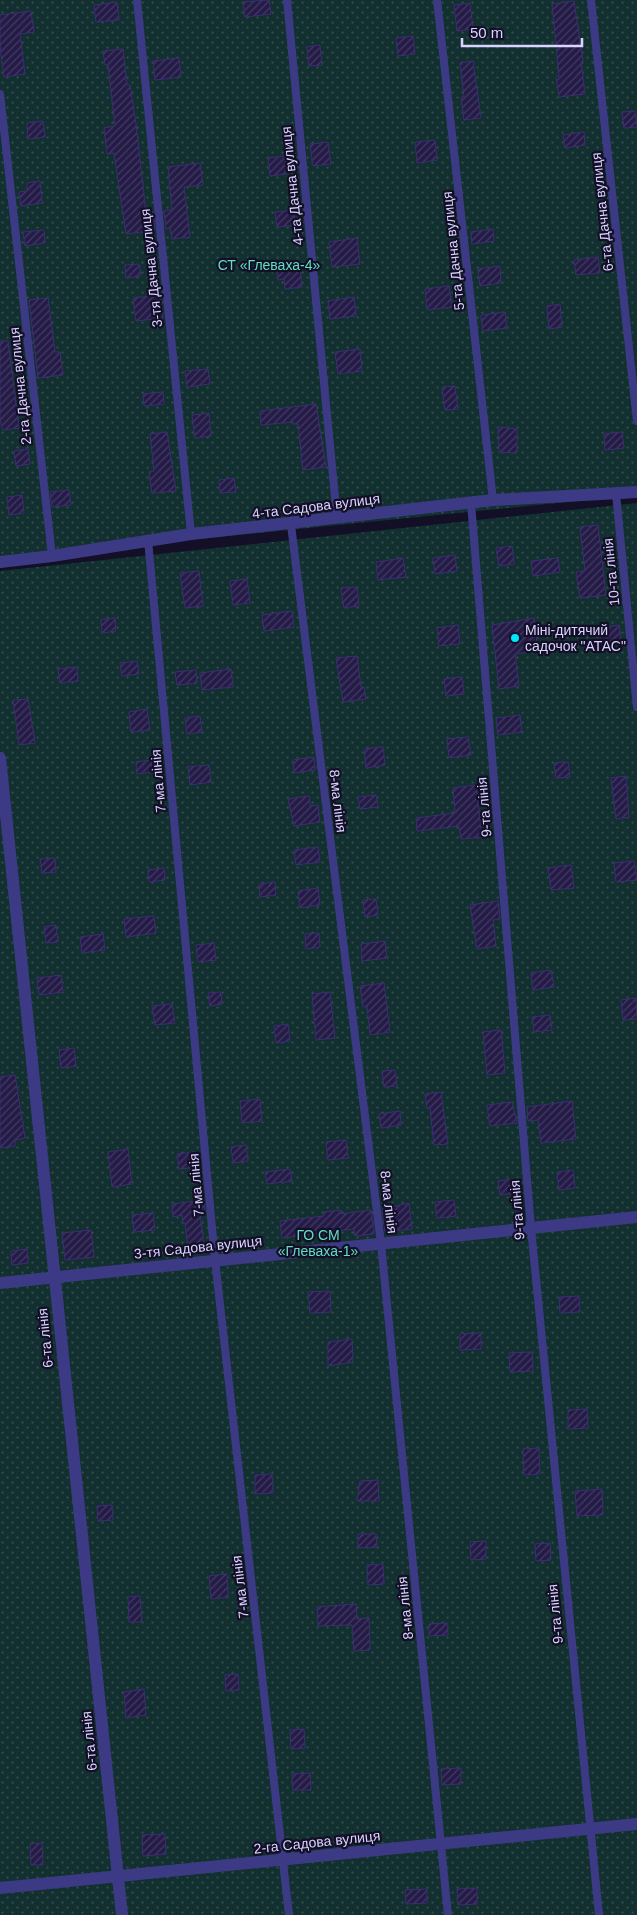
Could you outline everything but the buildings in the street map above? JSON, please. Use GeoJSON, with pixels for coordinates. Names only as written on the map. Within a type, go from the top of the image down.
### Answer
{"type":"FeatureCollection","features":[{"type":"Feature","properties":{"kind":"street","name":"4-та Садова вулиця"},"geometry":{"type":"LineString","coordinates":[[0,562],[52,556],[191,534],[493,500],[637,492]]}},
{"type":"Feature","properties":{"kind":"street","name":"6-та лінія"},"geometry":{"type":"LineString","coordinates":[[0,758],[122,1915]]}},
{"type":"Feature","properties":{"kind":"street","name":"3-тя Садова вулиця"},"geometry":{"type":"LineString","coordinates":[[0,1283],[637,1217]]}},
{"type":"Feature","properties":{"kind":"street","name":"2-га Садова вулиця"},"geometry":{"type":"LineString","coordinates":[[0,1888],[637,1824]]}},
{"type":"Feature","properties":{"kind":"lane","name":"3-тя Дачна вулиця"},"geometry":{"type":"LineString","coordinates":[[137,0],[191,534]]}},
{"type":"Feature","properties":{"kind":"lane","name":"4-та Дачна вулиця"},"geometry":{"type":"LineString","coordinates":[[287,0],[337,518]]}},
{"type":"Feature","properties":{"kind":"lane","name":"5-та Дачна вулиця"},"geometry":{"type":"LineString","coordinates":[[437,0],[493,500]]}},
{"type":"Feature","properties":{"kind":"lane","name":"6-та Дачна вулиця"},"geometry":{"type":"LineString","coordinates":[[591,0],[637,420]]}},
{"type":"Feature","properties":{"kind":"lane","name":"2-га Дачна вулиця"},"geometry":{"type":"LineString","coordinates":[[0,94],[52,556]]}},
{"type":"Feature","properties":{"kind":"lane","name":"10-та лінія"},"geometry":{"type":"LineString","coordinates":[[616,494],[637,707]]}},
{"type":"Feature","properties":{"kind":"lane","name":"9-та лінія"},"geometry":{"type":"LineString","coordinates":[[471,503],[530,1228],[599,1915]]}},
{"type":"Feature","properties":{"kind":"lane","name":"8-ма лінія"},"geometry":{"type":"LineString","coordinates":[[291,524],[381,1244],[448,1915]]}},
{"type":"Feature","properties":{"kind":"lane","name":"7-ма лінія"},"geometry":{"type":"LineString","coordinates":[[148,540],[215,1260],[289,1915]]}},
{"type":"Feature","properties":{"kind":"green space","name":"СТ «Глеваха-4»"},"geometry":{"type":"Polygon","coordinates":[[[0,0],[637,0],[637,495],[0,559],[0,0]]]}},
{"type":"Feature","properties":{"kind":"green space","name":"ГО СМ «Глеваха-1»"},"geometry":{"type":"Polygon","coordinates":[[[637,503],[637,1915],[0,1915],[0,571],[637,503]]]}},
{"type":"Feature","properties":{"kind":"place","name":"Міні-дитячий садочок \"АТАС\""},"geometry":{"type":"Point","coordinates":[515,638]}}]}
